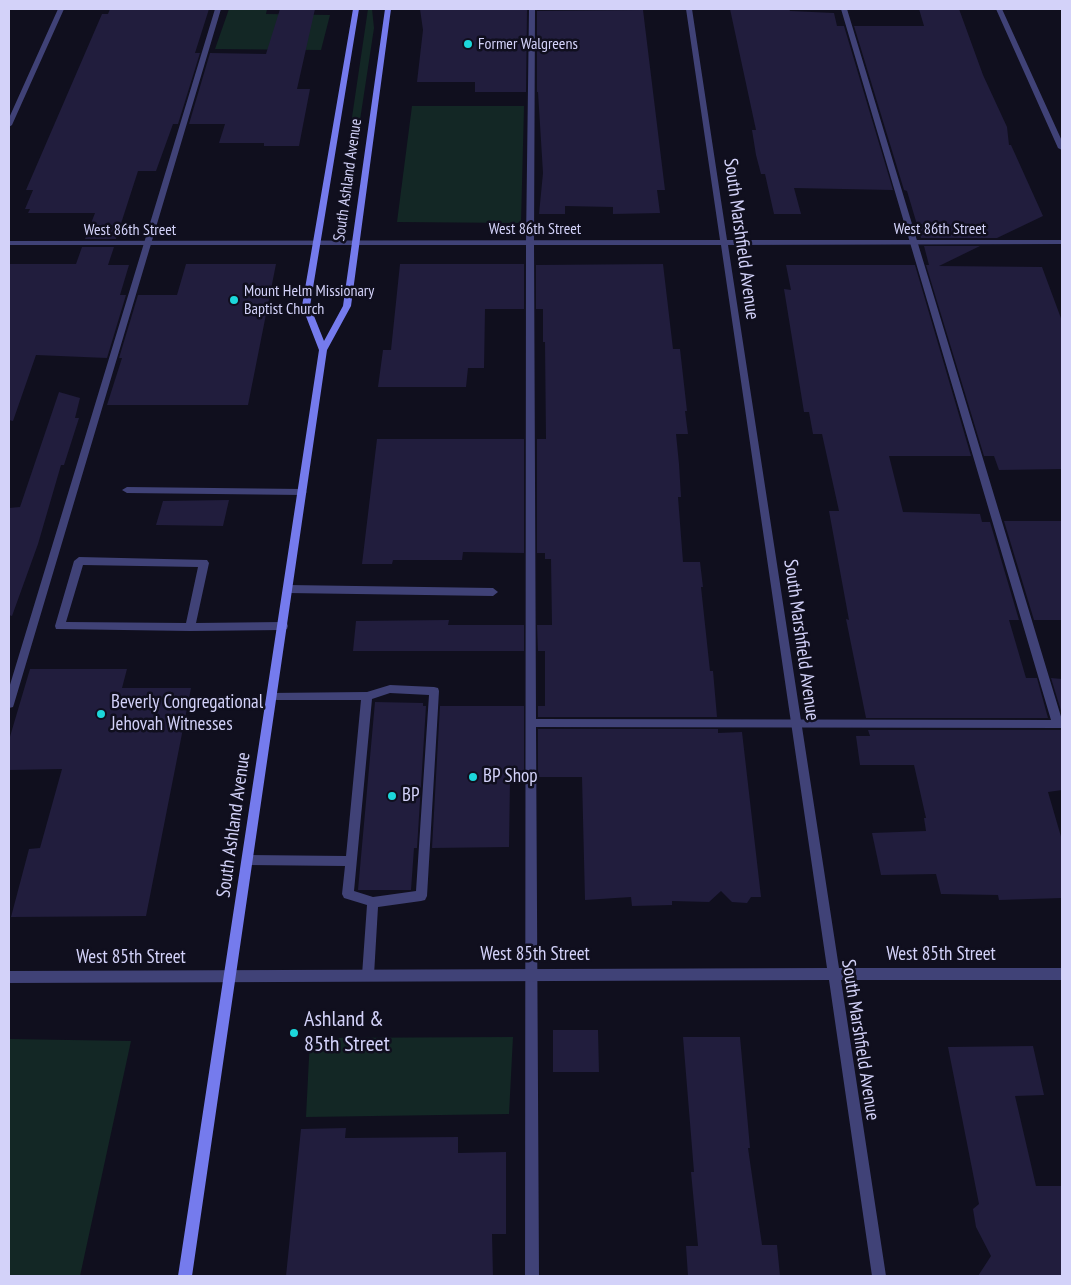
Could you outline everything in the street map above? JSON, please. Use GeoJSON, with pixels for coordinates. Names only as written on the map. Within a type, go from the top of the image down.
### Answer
{"type":"FeatureCollection","features":[{"type":"Feature","properties":{"kind":"main road","name":"South Ashland Avenue"},"geometry":{"type":"LineString","coordinates":[[323,350],[306,306],[356,9]]}},
{"type":"Feature","properties":{"kind":"main road","name":"South Ashland Avenue"},"geometry":{"type":"LineString","coordinates":[[186,1276],[323,350],[347,306],[388,9]]}},
{"type":"Feature","properties":{"kind":"street"},"geometry":{"type":"LineString","coordinates":[[9,125],[61,9]]}},
{"type":"Feature","properties":{"kind":"street"},"geometry":{"type":"LineString","coordinates":[[9,704],[218,9]]}},
{"type":"Feature","properties":{"kind":"street"},"geometry":{"type":"LineString","coordinates":[[532,9],[530,243],[532,1276]]}},
{"type":"Feature","properties":{"kind":"street","name":"South Marshfield Avenue"},"geometry":{"type":"LineString","coordinates":[[689,9],[832,974],[879,1276]]}},
{"type":"Feature","properties":{"kind":"street"},"geometry":{"type":"LineString","coordinates":[[530,723],[1060,724],[844,9]]}},
{"type":"Feature","properties":{"kind":"street"},"geometry":{"type":"LineString","coordinates":[[999,9],[1062,148]]}},
{"type":"Feature","properties":{"kind":"street","name":"West 86th Street"},"geometry":{"type":"LineString","coordinates":[[9,243],[1062,242]]}},
{"type":"Feature","properties":{"kind":"street"},"geometry":{"type":"LineString","coordinates":[[127,490],[302,492]]}},
{"type":"Feature","properties":{"kind":"street"},"geometry":{"type":"LineString","coordinates":[[190,627],[204,563],[79,561],[60,626],[190,627],[283,626]]}},
{"type":"Feature","properties":{"kind":"street"},"geometry":{"type":"LineString","coordinates":[[288,589],[493,592]]}},
{"type":"Feature","properties":{"kind":"street"},"geometry":{"type":"LineString","coordinates":[[272,696],[367,696],[390,689],[434,691],[421,896],[373,902],[348,894],[367,696]]}},
{"type":"Feature","properties":{"kind":"street"},"geometry":{"type":"LineString","coordinates":[[248,860],[352,861]]}},
{"type":"Feature","properties":{"kind":"street"},"geometry":{"type":"LineString","coordinates":[[368,975],[373,902]]}},
{"type":"Feature","properties":{"kind":"street","name":"West 85th Street"},"geometry":{"type":"LineString","coordinates":[[9,977],[532,974],[1062,974]]}},
{"type":"Feature","properties":{"kind":"green space"},"geometry":{"type":"Polygon","coordinates":[[[229,9],[267,9],[266,14],[330,15],[321,50],[215,49],[229,9]]]}},
{"type":"Feature","properties":{"kind":"green space"},"geometry":{"type":"Polygon","coordinates":[[[368,9],[372,9],[374,28],[355,153],[352,153],[351,124],[368,9]]]}},
{"type":"Feature","properties":{"kind":"green space"},"geometry":{"type":"Polygon","coordinates":[[[412,106],[524,106],[521,223],[397,222],[412,106]]]}},
{"type":"Feature","properties":{"kind":"green space"},"geometry":{"type":"Polygon","coordinates":[[[513,1037],[509,1114],[306,1117],[310,1038],[513,1037]]]}},
{"type":"Feature","properties":{"kind":"green space"},"geometry":{"type":"Polygon","coordinates":[[[9,1039],[131,1041],[80,1276],[9,1276],[9,1039]]]}},
{"type":"Feature","properties":{"kind":"building"},"geometry":{"type":"Polygon","coordinates":[[[110,9],[209,9],[195,53],[200,53],[178,124],[173,124],[156,171],[138,171],[116,239],[85,239],[95,213],[28,213],[30,209],[25,209],[33,190],[26,190],[102,14],[108,14],[110,9]]]}},
{"type":"Feature","properties":{"kind":"building"},"geometry":{"type":"Polygon","coordinates":[[[280,9],[315,9],[297,89],[310,89],[299,146],[264,146],[264,143],[219,143],[225,124],[189,124],[210,53],[266,54],[280,9]]]}},
{"type":"Feature","properties":{"kind":"building","name":"Former Walgreens"},"geometry":{"type":"Polygon","coordinates":[[[420,9],[527,10],[526,92],[475,92],[475,82],[417,82],[423,30],[420,9]]]}},
{"type":"Feature","properties":{"kind":"building"},"geometry":{"type":"Polygon","coordinates":[[[730,9],[789,9],[790,11],[834,13],[837,26],[844,26],[893,190],[794,188],[801,214],[774,214],[765,174],[761,174],[756,155],[752,130],[756,130],[730,9]]]}},
{"type":"Feature","properties":{"kind":"building"},"geometry":{"type":"Polygon","coordinates":[[[919,9],[959,9],[983,75],[1007,127],[1009,145],[1011,145],[1043,216],[997,238],[921,238],[907,191],[904,190],[854,26],[924,26],[919,9]]]}},
{"type":"Feature","properties":{"kind":"building"},"geometry":{"type":"Polygon","coordinates":[[[643,10],[665,190],[657,190],[660,213],[613,214],[613,207],[565,206],[565,214],[539,214],[543,173],[537,92],[537,11],[643,10]]]}},
{"type":"Feature","properties":{"kind":"building"},"geometry":{"type":"Polygon","coordinates":[[[924,246],[980,246],[939,266],[1042,267],[1062,321],[1062,469],[999,470],[994,456],[984,456],[926,265],[929,265],[924,246]]]}},
{"type":"Feature","properties":{"kind":"building"},"geometry":{"type":"Polygon","coordinates":[[[82,247],[114,247],[108,265],[129,265],[120,295],[126,295],[107,358],[36,355],[13,421],[9,420],[9,264],[76,264],[82,247]]]}},
{"type":"Feature","properties":{"kind":"building"},"geometry":{"type":"Polygon","coordinates":[[[186,264],[276,264],[248,405],[107,405],[122,358],[119,358],[138,295],[177,295],[186,264]]]}},
{"type":"Feature","properties":{"kind":"building"},"geometry":{"type":"Polygon","coordinates":[[[400,264],[524,264],[524,309],[485,309],[484,368],[468,368],[466,387],[378,387],[383,350],[391,350],[400,264]]]}},
{"type":"Feature","properties":{"kind":"building"},"geometry":{"type":"Polygon","coordinates":[[[663,264],[673,349],[680,349],[687,411],[685,411],[688,434],[676,434],[681,497],[678,497],[683,562],[700,562],[710,671],[713,671],[717,717],[538,717],[538,706],[545,706],[545,651],[538,651],[537,625],[552,625],[551,559],[545,559],[545,553],[537,553],[537,439],[546,439],[545,342],[543,342],[543,309],[536,309],[536,265],[663,264]]]}},
{"type":"Feature","properties":{"kind":"building"},"geometry":{"type":"Polygon","coordinates":[[[786,265],[915,265],[971,456],[889,456],[903,512],[980,514],[982,522],[990,522],[1019,620],[1009,620],[1026,678],[1037,678],[1048,718],[866,718],[846,619],[849,620],[829,511],[839,511],[822,434],[813,434],[809,412],[804,412],[784,289],[791,290],[786,265]]]}},
{"type":"Feature","properties":{"kind":"building"},"geometry":{"type":"Polygon","coordinates":[[[59,392],[80,398],[75,418],[79,418],[64,465],[61,465],[38,544],[12,616],[9,615],[9,508],[20,507],[59,392]]]}},
{"type":"Feature","properties":{"kind":"building"},"geometry":{"type":"Polygon","coordinates":[[[377,439],[524,439],[524,553],[463,552],[462,560],[393,560],[392,564],[362,564],[377,439]]]}},
{"type":"Feature","properties":{"kind":"building"},"geometry":{"type":"Polygon","coordinates":[[[229,500],[223,526],[156,525],[163,501],[229,500]]]}},
{"type":"Feature","properties":{"kind":"building"},"geometry":{"type":"Polygon","coordinates":[[[1004,521],[1062,521],[1062,620],[1034,620],[1004,521]]]}},
{"type":"Feature","properties":{"kind":"building"},"geometry":{"type":"Polygon","coordinates":[[[449,620],[448,625],[524,625],[524,651],[353,651],[356,621],[449,620]]]}},
{"type":"Feature","properties":{"kind":"building"},"geometry":{"type":"Polygon","coordinates":[[[30,669],[127,669],[122,688],[191,688],[146,916],[11,917],[29,849],[40,848],[62,769],[9,770],[9,740],[30,669]]]}},
{"type":"Feature","properties":{"kind":"building"},"geometry":{"type":"Polygon","coordinates":[[[1051,678],[1062,679],[1062,714],[1051,678]]]}},
{"type":"Feature","properties":{"kind":"building","name":"BP"},"geometry":{"type":"Polygon","coordinates":[[[375,702],[423,703],[423,706],[426,706],[417,848],[414,848],[411,890],[358,890],[375,702]]]}},
{"type":"Feature","properties":{"kind":"building","name":"BP Shop"},"geometry":{"type":"Polygon","coordinates":[[[440,706],[524,706],[524,777],[510,778],[509,847],[432,848],[440,706]]]}},
{"type":"Feature","properties":{"kind":"building"},"geometry":{"type":"Polygon","coordinates":[[[538,729],[718,729],[718,733],[742,732],[761,897],[751,897],[747,903],[732,902],[721,891],[709,902],[672,901],[672,905],[632,906],[631,897],[585,900],[582,777],[538,777],[538,729]]]}},
{"type":"Feature","properties":{"kind":"building"},"geometry":{"type":"Polygon","coordinates":[[[868,730],[1062,730],[1062,790],[1048,792],[1062,840],[1062,898],[999,900],[998,895],[941,894],[936,874],[881,875],[872,833],[926,831],[924,818],[926,818],[914,765],[860,765],[856,736],[870,736],[868,730]]]}},
{"type":"Feature","properties":{"kind":"building"},"geometry":{"type":"Polygon","coordinates":[[[553,1030],[598,1030],[599,1072],[553,1072],[553,1030]]]}},
{"type":"Feature","properties":{"kind":"building"},"geometry":{"type":"Polygon","coordinates":[[[683,1037],[740,1037],[750,1148],[748,1148],[762,1245],[777,1245],[780,1276],[688,1276],[686,1246],[698,1246],[691,1172],[694,1172],[683,1037]]]}},
{"type":"Feature","properties":{"kind":"building"},"geometry":{"type":"Polygon","coordinates":[[[1033,1046],[1044,1095],[1015,1096],[1036,1186],[1062,1186],[1062,1276],[978,1276],[991,1256],[976,1227],[973,1209],[979,1204],[948,1047],[1033,1046]]]}},
{"type":"Feature","properties":{"kind":"building"},"geometry":{"type":"Polygon","coordinates":[[[346,1128],[345,1138],[458,1137],[458,1153],[506,1152],[506,1234],[492,1234],[493,1276],[286,1276],[301,1129],[346,1128]]]}},
{"type":"Feature","properties":{"kind":"place","name":"Former Walgreens"},"geometry":{"type":"Point","coordinates":[468,44]}},
{"type":"Feature","properties":{"kind":"place","name":"Mount Helm Missionary Baptist Church"},"geometry":{"type":"Point","coordinates":[234,300]}},
{"type":"Feature","properties":{"kind":"place","name":"Beverly Congregational Jehovah Witnesses"},"geometry":{"type":"Point","coordinates":[101,714]}},
{"type":"Feature","properties":{"kind":"place","name":"BP Shop"},"geometry":{"type":"Point","coordinates":[473,777]}},
{"type":"Feature","properties":{"kind":"place","name":"BP"},"geometry":{"type":"Point","coordinates":[392,796]}},
{"type":"Feature","properties":{"kind":"place","name":"Ashland & 85th Street"},"geometry":{"type":"Point","coordinates":[294,1033]}}]}
